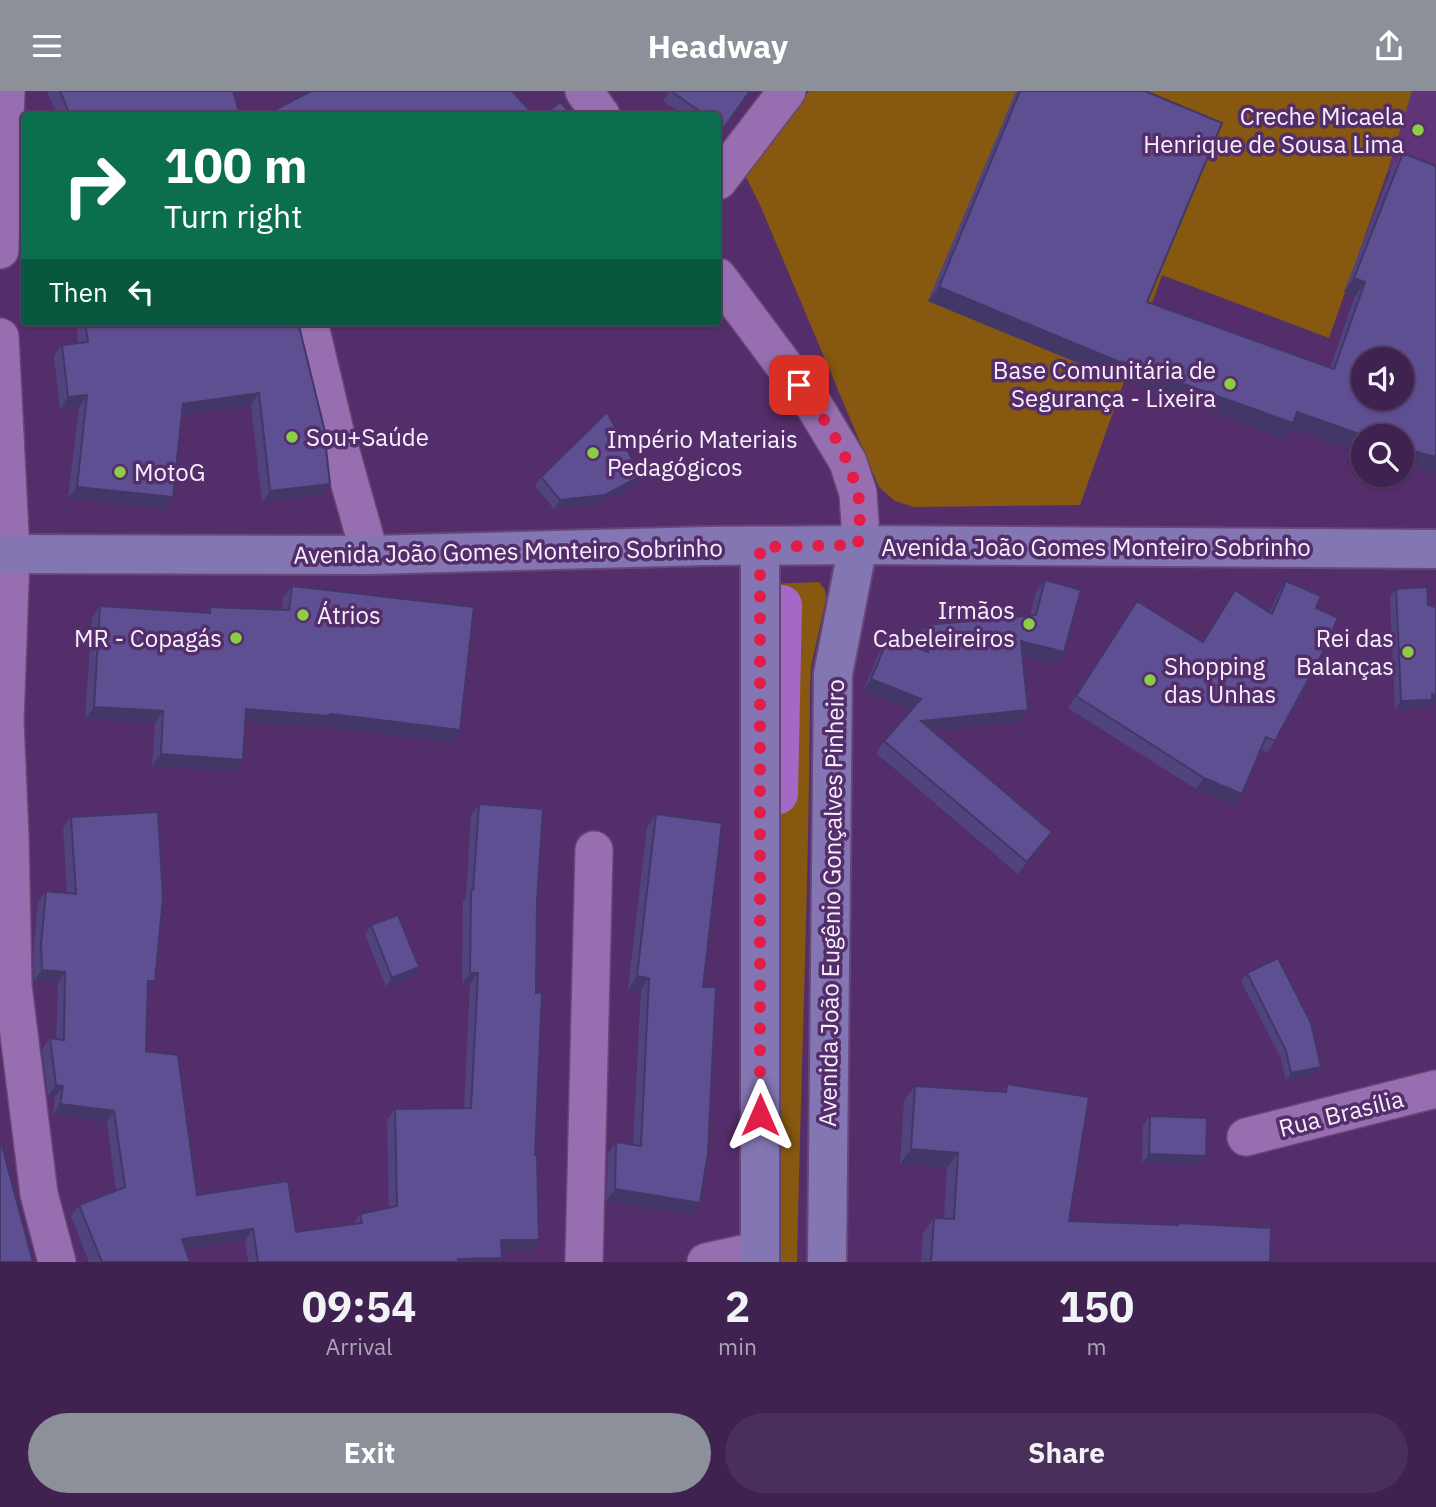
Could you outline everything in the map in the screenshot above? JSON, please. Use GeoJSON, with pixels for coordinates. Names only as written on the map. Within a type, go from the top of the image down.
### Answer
{"type":"FeatureCollection","features":[{"type":"Feature","properties":{"kind":"main road","name":"Avenida João Gomes Monteiro Sobrinho"},"geometry":{"type":"LineString","coordinates":[[6,554],[370,555],[858,545],[1436,549]]}},
{"type":"Feature","properties":{"kind":"main road","name":"Avenida João Eugênio Gonçalves Pinheiro"},"geometry":{"type":"LineString","coordinates":[[827,1262],[833,674],[858,545]]}},
{"type":"Feature","properties":{"kind":"main road"},"geometry":{"type":"LineString","coordinates":[[760,547],[760,1256]]}},
{"type":"Feature","properties":{"kind":"street"},"geometry":{"type":"LineString","coordinates":[[0,250],[6,91]]}},
{"type":"Feature","properties":{"kind":"street"},"geometry":{"type":"LineString","coordinates":[[584,91],[599,112]]}},
{"type":"Feature","properties":{"kind":"street"},"geometry":{"type":"LineString","coordinates":[[721,177],[787,91]]}},
{"type":"Feature","properties":{"kind":"street"},"geometry":{"type":"LineString","coordinates":[[721,281],[815,407],[848,462],[858,493],[858,545]]}},
{"type":"Feature","properties":{"kind":"street"},"geometry":{"type":"LineString","coordinates":[[310,326],[335,431],[370,555]]}},
{"type":"Feature","properties":{"kind":"street"},"geometry":{"type":"LineString","coordinates":[[0,337],[6,554],[5,721],[10,838],[6,983],[39,1194],[57,1262]]}},
{"type":"Feature","properties":{"kind":"street"},"geometry":{"type":"LineString","coordinates":[[584,1262],[594,850]]}},
{"type":"Feature","properties":{"kind":"street","name":"Rua Brasília"},"geometry":{"type":"LineString","coordinates":[[1246,1137],[1436,1089]]}},
{"type":"Feature","properties":{"kind":"street"},"geometry":{"type":"LineString","coordinates":[[706,1262],[760,1256]]}},
{"type":"Feature","properties":{"kind":"shaded area"},"geometry":{"type":"Polygon","coordinates":[[[809,91],[1412,91],[1388,170],[1329,338],[1162,275],[1080,505],[914,507],[895,501],[879,487],[746,177],[809,91]]]}},
{"type":"Feature","properties":{"kind":"shaded area","name":"Creche Micaela Henrique de Sousa Lima"},"geometry":{"type":"Polygon","coordinates":[[[1412,91],[1436,91],[1436,184],[1388,170],[1412,91]]]}},
{"type":"Feature","properties":{"kind":"shaded area"},"geometry":{"type":"Polygon","coordinates":[[[819,582],[825,590],[826,599],[811,667],[797,1262],[764,1262],[770,584],[819,582]]]}},
{"type":"Feature","properties":{"kind":"building"},"geometry":{"type":"Polygon","coordinates":[[[60,91],[233,91],[239,112],[69,112],[60,91]]]}},
{"type":"Feature","properties":{"kind":"building"},"geometry":{"type":"Polygon","coordinates":[[[311,91],[512,91],[531,112],[271,112],[311,91]]]}},
{"type":"Feature","properties":{"kind":"building"},"geometry":{"type":"Polygon","coordinates":[[[671,91],[750,91],[723,129],[721,112],[701,112],[671,91]]]}},
{"type":"Feature","properties":{"kind":"building"},"geometry":{"type":"Polygon","coordinates":[[[1020,91],[1145,91],[1222,123],[1147,302],[1334,369],[1365,282],[1354,278],[1403,153],[1436,166],[1436,457],[1414,451],[1414,424],[1351,424],[1351,431],[1297,412],[1293,423],[1122,363],[939,287],[1020,91]]]}},
{"type":"Feature","properties":{"kind":"building"},"geometry":{"type":"Polygon","coordinates":[[[560,102],[569,112],[548,112],[560,102]]]}},
{"type":"Feature","properties":{"kind":"building"},"geometry":{"type":"Polygon","coordinates":[[[86,326],[299,326],[329,448],[326,448],[330,484],[270,491],[259,393],[183,404],[173,497],[77,487],[87,395],[68,397],[62,345],[88,342],[86,326]]]}},
{"type":"Feature","properties":{"kind":"building","name":"Império Materiais Pedagógicos"},"geometry":{"type":"Polygon","coordinates":[[[607,412],[641,476],[605,495],[560,500],[541,477],[607,412]]]}},
{"type":"Feature","properties":{"kind":"building"},"geometry":{"type":"Polygon","coordinates":[[[1045,580],[1081,590],[1064,652],[1021,641],[1028,710],[921,721],[1052,832],[1027,862],[884,741],[921,699],[871,679],[889,636],[928,652],[926,625],[1036,615],[1045,580]]]}},
{"type":"Feature","properties":{"kind":"building"},"geometry":{"type":"Polygon","coordinates":[[[1286,581],[1321,596],[1316,608],[1338,618],[1321,656],[1275,741],[1266,737],[1242,794],[1204,778],[1076,696],[1137,601],[1203,642],[1235,590],[1272,614],[1286,581]]]}},
{"type":"Feature","properties":{"kind":"building"},"geometry":{"type":"Polygon","coordinates":[[[292,586],[474,607],[460,730],[330,714],[246,709],[243,760],[161,754],[163,711],[94,707],[100,606],[210,613],[210,607],[289,610],[292,586]]]}},
{"type":"Feature","properties":{"kind":"building","name":"Rei das Balanças"},"geometry":{"type":"Polygon","coordinates":[[[1427,587],[1428,605],[1436,607],[1436,695],[1432,694],[1432,700],[1401,701],[1396,589],[1427,587]]]}},
{"type":"Feature","properties":{"kind":"building"},"geometry":{"type":"Polygon","coordinates":[[[479,804],[543,809],[537,901],[536,993],[542,993],[535,1155],[539,1240],[501,1240],[502,1258],[458,1259],[458,1262],[258,1262],[253,1229],[182,1239],[190,1262],[102,1262],[79,1205],[125,1187],[114,1111],[60,1104],[63,1086],[56,1085],[50,1038],[64,1040],[65,972],[42,970],[41,944],[46,891],[76,894],[71,817],[158,812],[163,898],[155,981],[148,981],[146,1051],[178,1055],[197,1195],[288,1181],[296,1232],[362,1223],[360,1214],[397,1206],[395,1109],[471,1108],[478,973],[470,973],[471,890],[479,804]]]}},
{"type":"Feature","properties":{"kind":"building"},"geometry":{"type":"Polygon","coordinates":[[[656,814],[722,823],[703,987],[716,987],[708,1153],[700,1203],[615,1189],[616,1142],[641,1146],[649,978],[637,976],[656,814]]]}},
{"type":"Feature","properties":{"kind":"building"},"geometry":{"type":"Polygon","coordinates":[[[398,915],[419,967],[392,978],[371,925],[398,915]]]}},
{"type":"Feature","properties":{"kind":"building"},"geometry":{"type":"Polygon","coordinates":[[[1278,958],[1311,1023],[1321,1067],[1291,1073],[1286,1051],[1247,973],[1278,958]]]}},
{"type":"Feature","properties":{"kind":"building"},"geometry":{"type":"Polygon","coordinates":[[[1007,1084],[1089,1097],[1069,1221],[1271,1228],[1270,1261],[1291,1262],[931,1262],[934,1218],[954,1219],[958,1153],[911,1149],[915,1086],[1006,1092],[1007,1084]]]}},
{"type":"Feature","properties":{"kind":"building"},"geometry":{"type":"Polygon","coordinates":[[[1150,1116],[1207,1118],[1206,1156],[1149,1154],[1150,1116]]]}},
{"type":"Feature","properties":{"kind":"building"},"geometry":{"type":"Polygon","coordinates":[[[2,1146],[33,1262],[0,1262],[2,1146]]]}},
{"type":"Feature","properties":{"kind":"waterway"},"geometry":{"type":"LineString","coordinates":[[778,794],[782,605]]}},
{"type":"Feature","properties":{"kind":"place","name":"Creche Micaela Henrique de Sousa Lima"},"geometry":{"type":"Point","coordinates":[1418,130]}},
{"type":"Feature","properties":{"kind":"place","name":"Base Comunitária de Segurança - Lixeira"},"geometry":{"type":"Point","coordinates":[1230,384]}},
{"type":"Feature","properties":{"kind":"place","name":"Sou+Saúde"},"geometry":{"type":"Point","coordinates":[292,437]}},
{"type":"Feature","properties":{"kind":"place","name":"Império Materiais Pedagógicos"},"geometry":{"type":"Point","coordinates":[593,453]}},
{"type":"Feature","properties":{"kind":"place","name":"MotoG"},"geometry":{"type":"Point","coordinates":[120,472]}},
{"type":"Feature","properties":{"kind":"place","name":"Átrios"},"geometry":{"type":"Point","coordinates":[303,615]}},
{"type":"Feature","properties":{"kind":"place","name":"Irmãos Cabeleireiros"},"geometry":{"type":"Point","coordinates":[1029,624]}},
{"type":"Feature","properties":{"kind":"place","name":"MR - Copagás"},"geometry":{"type":"Point","coordinates":[236,638]}},
{"type":"Feature","properties":{"kind":"place","name":"Rei das Balanças"},"geometry":{"type":"Point","coordinates":[1408,652]}},
{"type":"Feature","properties":{"kind":"place","name":"Shopping das Unhas"},"geometry":{"type":"Point","coordinates":[1150,680]}},
{"type":"Feature","properties":{"kind":"route"},"geometry":{"type":"LineString","coordinates":[[760,1115],[760,547],[858,545],[860,523],[858,493],[848,462],[799,385]]}}]}
